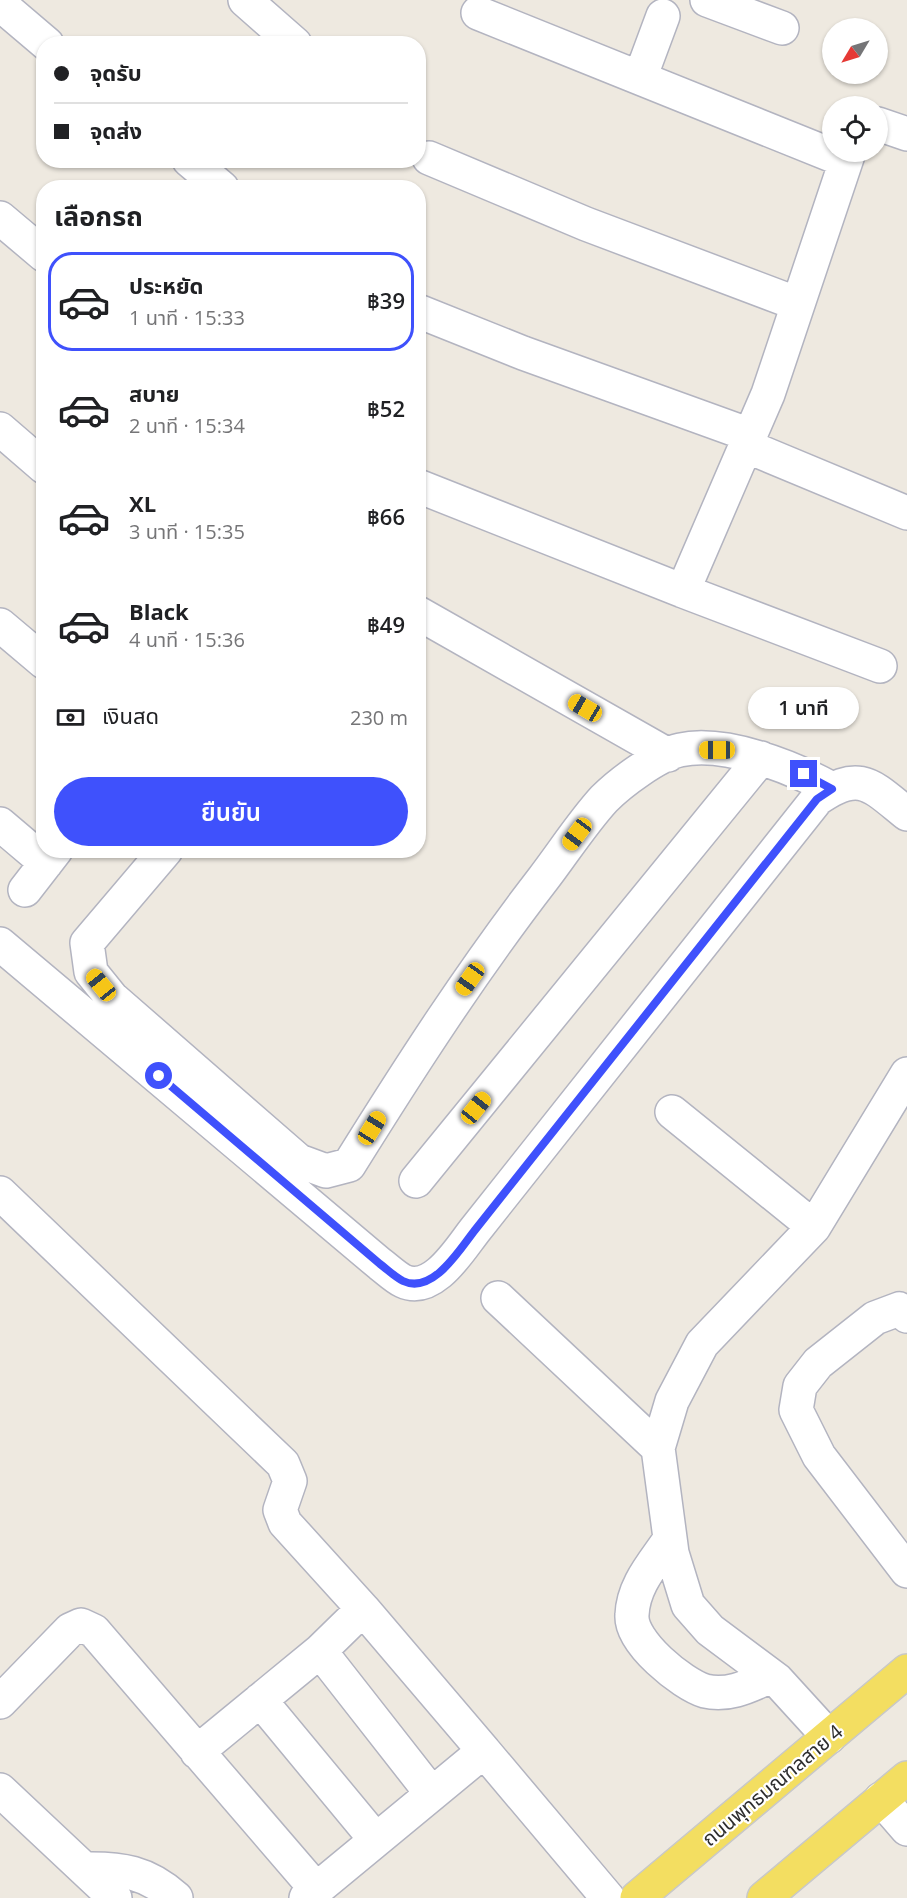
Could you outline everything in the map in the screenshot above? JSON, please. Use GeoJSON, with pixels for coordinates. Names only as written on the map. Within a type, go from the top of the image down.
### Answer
{"type":"FeatureCollection","features":[{"type":"Feature","properties":{"kind":"main road","name":"ถนนพุทธมณฑลสาย 4"},"geometry":{"type":"LineString","coordinates":[[637,1898],[907,1671]]}},
{"type":"Feature","properties":{"kind":"main road"},"geometry":{"type":"LineString","coordinates":[[764,1898],[907,1778]]}},
{"type":"Feature","properties":{"kind":"street"},"geometry":{"type":"LineString","coordinates":[[245,0],[286,36]]}},
{"type":"Feature","properties":{"kind":"street"},"geometry":{"type":"LineString","coordinates":[[707,0],[782,28]]}},
{"type":"Feature","properties":{"kind":"street"},"geometry":{"type":"LineString","coordinates":[[0,4],[38,36]]}},
{"type":"Feature","properties":{"kind":"street"},"geometry":{"type":"LineString","coordinates":[[478,13],[639,78],[822,147]]}},
{"type":"Feature","properties":{"kind":"street"},"geometry":{"type":"LineString","coordinates":[[639,78],[663,16]]}},
{"type":"Feature","properties":{"kind":"street"},"geometry":{"type":"LineString","coordinates":[[888,127],[907,134]]}},
{"type":"Feature","properties":{"kind":"street"},"geometry":{"type":"LineString","coordinates":[[429,158],[586,224],[798,304]]}},
{"type":"Feature","properties":{"kind":"street"},"geometry":{"type":"LineString","coordinates":[[683,591],[768,394],[845,162]]}},
{"type":"Feature","properties":{"kind":"street"},"geometry":{"type":"LineString","coordinates":[[198,168],[213,180]]}},
{"type":"Feature","properties":{"kind":"street"},"geometry":{"type":"LineString","coordinates":[[0,218],[36,248]]}},
{"type":"Feature","properties":{"kind":"street"},"geometry":{"type":"LineString","coordinates":[[426,314],[748,441],[907,513]]}},
{"type":"Feature","properties":{"kind":"street"},"geometry":{"type":"LineString","coordinates":[[0,429],[36,460]]}},
{"type":"Feature","properties":{"kind":"street"},"geometry":{"type":"LineString","coordinates":[[426,489],[880,666]]}},
{"type":"Feature","properties":{"kind":"street"},"geometry":{"type":"LineString","coordinates":[[426,618],[668,755]]}},
{"type":"Feature","properties":{"kind":"street"},"geometry":{"type":"LineString","coordinates":[[0,625],[36,655]]}},
{"type":"Feature","properties":{"kind":"street"},"geometry":{"type":"LineString","coordinates":[[159,858],[87,943],[91,972],[112,998],[299,1161],[326,1171],[349,1165],[431,1034],[508,924],[605,798],[651,763],[680,750],[717,750],[761,758],[804,774],[832,789]]}},
{"type":"Feature","properties":{"kind":"street"},"geometry":{"type":"LineString","coordinates":[[416,1181],[761,758]]}},
{"type":"Feature","properties":{"kind":"street"},"geometry":{"type":"LineString","coordinates":[[0,944],[380,1264],[404,1282],[417,1283],[431,1279],[445,1267],[817,799],[849,782],[863,782],[907,814]]}},
{"type":"Feature","properties":{"kind":"street"},"geometry":{"type":"LineString","coordinates":[[0,824],[36,847]]}},
{"type":"Feature","properties":{"kind":"street"},"geometry":{"type":"LineString","coordinates":[[25,890],[50,858]]}},
{"type":"Feature","properties":{"kind":"street"},"geometry":{"type":"LineString","coordinates":[[829,1737],[771,1676],[710,1630],[688,1605],[670,1539],[658,1448],[672,1401],[702,1344],[814,1227],[907,1074]]}},
{"type":"Feature","properties":{"kind":"street"},"geometry":{"type":"LineString","coordinates":[[672,1112],[814,1227]]}},
{"type":"Feature","properties":{"kind":"street"},"geometry":{"type":"LineString","coordinates":[[0,1193],[283,1464],[290,1481],[280,1510],[281,1516],[363,1609],[608,1898]]}},
{"type":"Feature","properties":{"kind":"street"},"geometry":{"type":"LineString","coordinates":[[498,1298],[658,1448]]}},
{"type":"Feature","properties":{"kind":"street"},"geometry":{"type":"LineString","coordinates":[[907,1316],[899,1309],[875,1318],[818,1363],[800,1386],[796,1410],[819,1456],[907,1570]]}},
{"type":"Feature","properties":{"kind":"street"},"geometry":{"type":"LineString","coordinates":[[670,1539],[637,1587],[631,1618],[648,1652],[705,1690],[734,1691],[771,1676]]}},
{"type":"Feature","properties":{"kind":"street"},"geometry":{"type":"LineString","coordinates":[[197,1752],[320,1651],[363,1609]]}},
{"type":"Feature","properties":{"kind":"street"},"geometry":{"type":"LineString","coordinates":[[0,1702],[70,1630],[81,1625],[94,1631],[197,1752],[311,1894],[484,1751]]}},
{"type":"Feature","properties":{"kind":"street"},"geometry":{"type":"LineString","coordinates":[[320,1651],[432,1794]]}},
{"type":"Feature","properties":{"kind":"street"},"geometry":{"type":"LineString","coordinates":[[260,1700],[376,1840]]}},
{"type":"Feature","properties":{"kind":"street"},"geometry":{"type":"LineString","coordinates":[[0,1790],[115,1898]]}},
{"type":"Feature","properties":{"kind":"street"},"geometry":{"type":"LineString","coordinates":[[881,1799],[907,1829]]}},
{"type":"Feature","properties":{"kind":"street"},"geometry":{"type":"LineString","coordinates":[[84,1869],[120,1868],[163,1886],[176,1898]]}},
{"type":"Feature","properties":{"kind":"route"},"geometry":{"type":"LineString","coordinates":[[159,1076],[404,1282],[417,1283],[431,1279],[445,1267],[475,1230],[817,799],[832,789],[804,774]]}}]}
